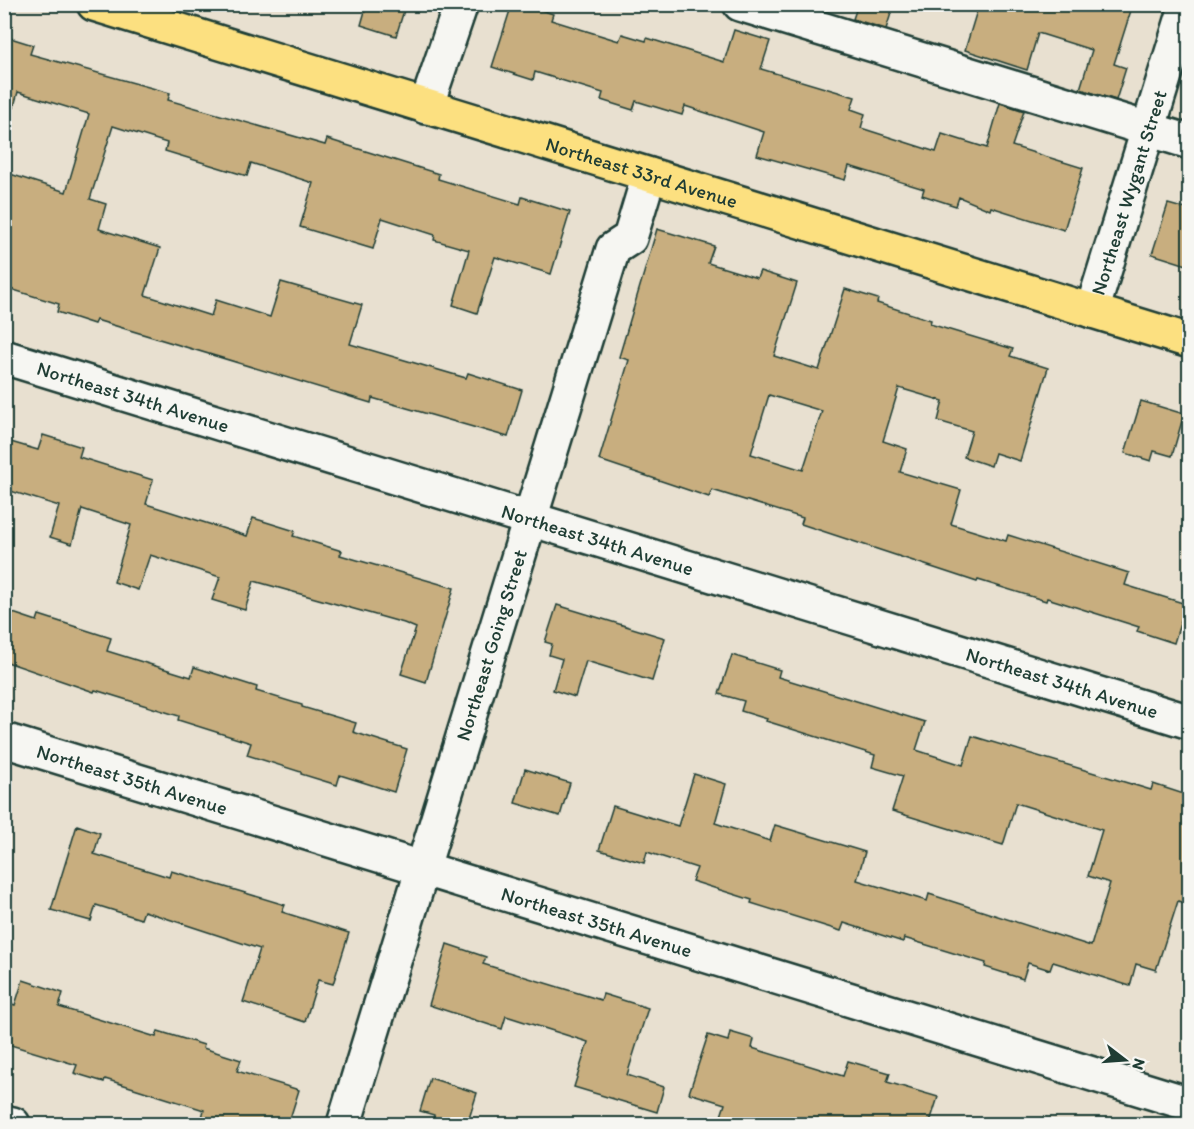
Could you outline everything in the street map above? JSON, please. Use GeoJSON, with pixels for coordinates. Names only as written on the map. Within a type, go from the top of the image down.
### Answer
{"type":"FeatureCollection","features":[{"type":"Feature","properties":{"kind":"main road","name":"Northeast 33rd Avenue"},"geometry":{"type":"LineString","coordinates":[[94,4],[1190,341]]}},
{"type":"Feature","properties":{"kind":"street"},"geometry":{"type":"LineString","coordinates":[[426,107],[461,4]]}},
{"type":"Feature","properties":{"kind":"street"},"geometry":{"type":"LineString","coordinates":[[740,4],[1190,142]]}},
{"type":"Feature","properties":{"kind":"street","name":"Northeast Wygant Street"},"geometry":{"type":"LineString","coordinates":[[1092,310],[1187,4]]}},
{"type":"Feature","properties":{"kind":"street","name":"Northeast Going Street"},"geometry":{"type":"LineString","coordinates":[[344,1125],[613,249],[630,238],[649,175]]}},
{"type":"Feature","properties":{"kind":"street","name":"Northeast 34th Avenue"},"geometry":{"type":"LineString","coordinates":[[4,357],[1190,722]]}},
{"type":"Feature","properties":{"kind":"street","name":"Northeast 35th Avenue"},"geometry":{"type":"LineString","coordinates":[[4,740],[1190,1104]]}},
{"type":"Feature","properties":{"kind":"street"},"geometry":{"type":"LineString","coordinates":[[4,1122],[14,1125]]}},
{"type":"Feature","properties":{"kind":"building"},"geometry":{"type":"Polygon","coordinates":[[[367,4],[406,4],[396,36],[361,25],[367,4]]]}},
{"type":"Feature","properties":{"kind":"building"},"geometry":{"type":"Polygon","coordinates":[[[512,4],[524,4],[553,14],[551,20],[619,41],[622,34],[646,41],[647,38],[724,62],[734,30],[770,41],[761,69],[855,97],[851,109],[865,114],[861,128],[936,152],[942,134],[987,148],[1000,103],[1024,111],[1012,146],[1083,168],[1064,230],[991,207],[990,210],[959,197],[956,206],[922,195],[924,189],[849,166],[845,180],[757,155],[764,132],[685,106],[682,115],[636,101],[633,110],[601,100],[603,93],[535,72],[533,80],[492,67],[512,4]]]}},
{"type":"Feature","properties":{"kind":"building"},"geometry":{"type":"Polygon","coordinates":[[[858,4],[894,4],[886,29],[853,19],[858,4]]]}},
{"type":"Feature","properties":{"kind":"building"},"geometry":{"type":"Polygon","coordinates":[[[979,4],[1133,4],[1114,64],[1126,68],[1116,100],[1080,89],[1092,50],[1038,33],[1027,70],[965,50],[979,4]]]}},
{"type":"Feature","properties":{"kind":"building"},"geometry":{"type":"Polygon","coordinates":[[[4,36],[33,45],[30,54],[170,93],[168,100],[325,145],[327,139],[439,174],[438,179],[520,204],[522,197],[570,212],[551,274],[495,257],[477,313],[453,305],[469,250],[434,240],[435,235],[382,218],[373,249],[300,227],[313,183],[251,163],[247,176],[165,151],[167,143],[113,126],[90,199],[106,204],[99,229],[160,248],[145,295],[211,316],[216,300],[270,317],[281,282],[362,305],[350,344],[466,378],[468,373],[522,390],[508,437],[372,398],[371,403],[96,320],[94,324],[57,312],[59,304],[4,287],[4,172],[66,192],[89,114],[18,92],[11,117],[4,116],[4,36]]]}},
{"type":"Feature","properties":{"kind":"building"},"geometry":{"type":"Polygon","coordinates":[[[1168,204],[1190,210],[1190,266],[1152,254],[1168,204]]]}},
{"type":"Feature","properties":{"kind":"building"},"geometry":{"type":"Polygon","coordinates":[[[657,229],[714,246],[708,263],[757,278],[760,271],[797,283],[774,356],[819,370],[845,289],[878,299],[877,303],[931,320],[930,324],[1013,349],[1010,356],[1048,368],[1020,461],[995,453],[991,466],[964,457],[972,431],[938,421],[943,401],[899,388],[883,441],[907,449],[900,472],[961,490],[951,524],[1006,541],[1008,535],[1129,573],[1125,585],[1186,604],[1174,643],[1137,631],[1139,627],[1047,598],[1046,601],[978,580],[977,582],[801,524],[803,518],[712,490],[709,497],[599,460],[629,360],[619,357],[657,229]],[[769,395],[751,454],[803,470],[822,411],[769,395]]]}},
{"type":"Feature","properties":{"kind":"building"},"geometry":{"type":"Polygon","coordinates":[[[1141,401],[1184,414],[1172,456],[1154,451],[1151,461],[1125,453],[1141,401]]]}},
{"type":"Feature","properties":{"kind":"building"},"geometry":{"type":"Polygon","coordinates":[[[43,435],[82,447],[79,457],[153,480],[146,504],[247,536],[253,518],[295,531],[293,536],[342,551],[340,555],[454,588],[426,682],[401,674],[416,628],[404,623],[254,581],[245,610],[212,600],[220,577],[150,555],[138,590],[114,582],[131,525],[82,509],[72,544],[50,537],[59,506],[4,489],[4,440],[38,450],[43,435]]]}},
{"type":"Feature","properties":{"kind":"building"},"geometry":{"type":"Polygon","coordinates":[[[557,605],[665,638],[652,681],[586,661],[575,697],[553,690],[562,659],[549,655],[552,644],[545,642],[557,605]]]}},
{"type":"Feature","properties":{"kind":"building"},"geometry":{"type":"Polygon","coordinates":[[[4,610],[37,621],[39,615],[111,638],[107,651],[191,677],[194,667],[257,687],[256,691],[302,705],[302,707],[356,723],[353,732],[407,749],[394,792],[340,775],[337,785],[301,774],[301,772],[247,755],[251,743],[178,720],[179,716],[95,690],[94,692],[4,661],[4,610]]]}},
{"type":"Feature","properties":{"kind":"building"},"geometry":{"type":"Polygon","coordinates":[[[732,655],[780,670],[778,677],[925,722],[916,750],[963,765],[972,736],[1151,790],[1153,784],[1190,796],[1190,887],[1184,903],[1178,901],[1156,970],[1136,964],[1130,986],[1053,962],[1050,970],[1028,963],[1023,979],[985,967],[986,963],[904,938],[903,942],[844,923],[841,931],[751,903],[752,900],[692,881],[697,868],[647,852],[644,863],[599,850],[613,806],[678,826],[694,774],[726,784],[715,823],[770,841],[775,825],[865,852],[857,880],[927,901],[929,894],[1091,946],[1110,883],[1088,876],[1102,830],[1016,803],[1003,845],[892,811],[903,776],[872,767],[875,755],[766,721],[767,719],[741,711],[744,701],[719,694],[732,655]]]}},
{"type":"Feature","properties":{"kind":"building"},"geometry":{"type":"Polygon","coordinates":[[[525,769],[570,783],[560,816],[515,803],[525,769]]]}},
{"type":"Feature","properties":{"kind":"building"},"geometry":{"type":"Polygon","coordinates":[[[77,825],[100,833],[94,854],[169,877],[171,871],[285,905],[282,912],[349,933],[333,984],[318,980],[305,1022],[243,1002],[260,949],[144,911],[141,919],[96,905],[91,921],[51,910],[77,825]]]}},
{"type":"Feature","properties":{"kind":"building"},"geometry":{"type":"Polygon","coordinates":[[[447,944],[486,957],[483,964],[601,1000],[603,994],[648,1008],[627,1075],[664,1087],[657,1112],[574,1087],[588,1042],[506,1016],[502,1029],[429,1005],[447,944]]]}},
{"type":"Feature","properties":{"kind":"building"},"geometry":{"type":"Polygon","coordinates":[[[23,980],[63,993],[59,1007],[156,1037],[158,1031],[204,1045],[203,1048],[241,1060],[237,1071],[299,1090],[288,1125],[200,1125],[204,1110],[105,1079],[104,1082],[74,1073],[77,1065],[4,1043],[4,1002],[15,1005],[23,980]]]}},
{"type":"Feature","properties":{"kind":"building"},"geometry":{"type":"Polygon","coordinates":[[[730,1032],[754,1039],[752,1048],[843,1076],[848,1061],[890,1073],[887,1082],[938,1097],[929,1125],[718,1125],[725,1104],[689,1093],[708,1035],[728,1041],[730,1032]]]}},
{"type":"Feature","properties":{"kind":"building"},"geometry":{"type":"Polygon","coordinates":[[[430,1078],[477,1093],[467,1125],[432,1125],[434,1115],[420,1111],[430,1078]]]}}]}
